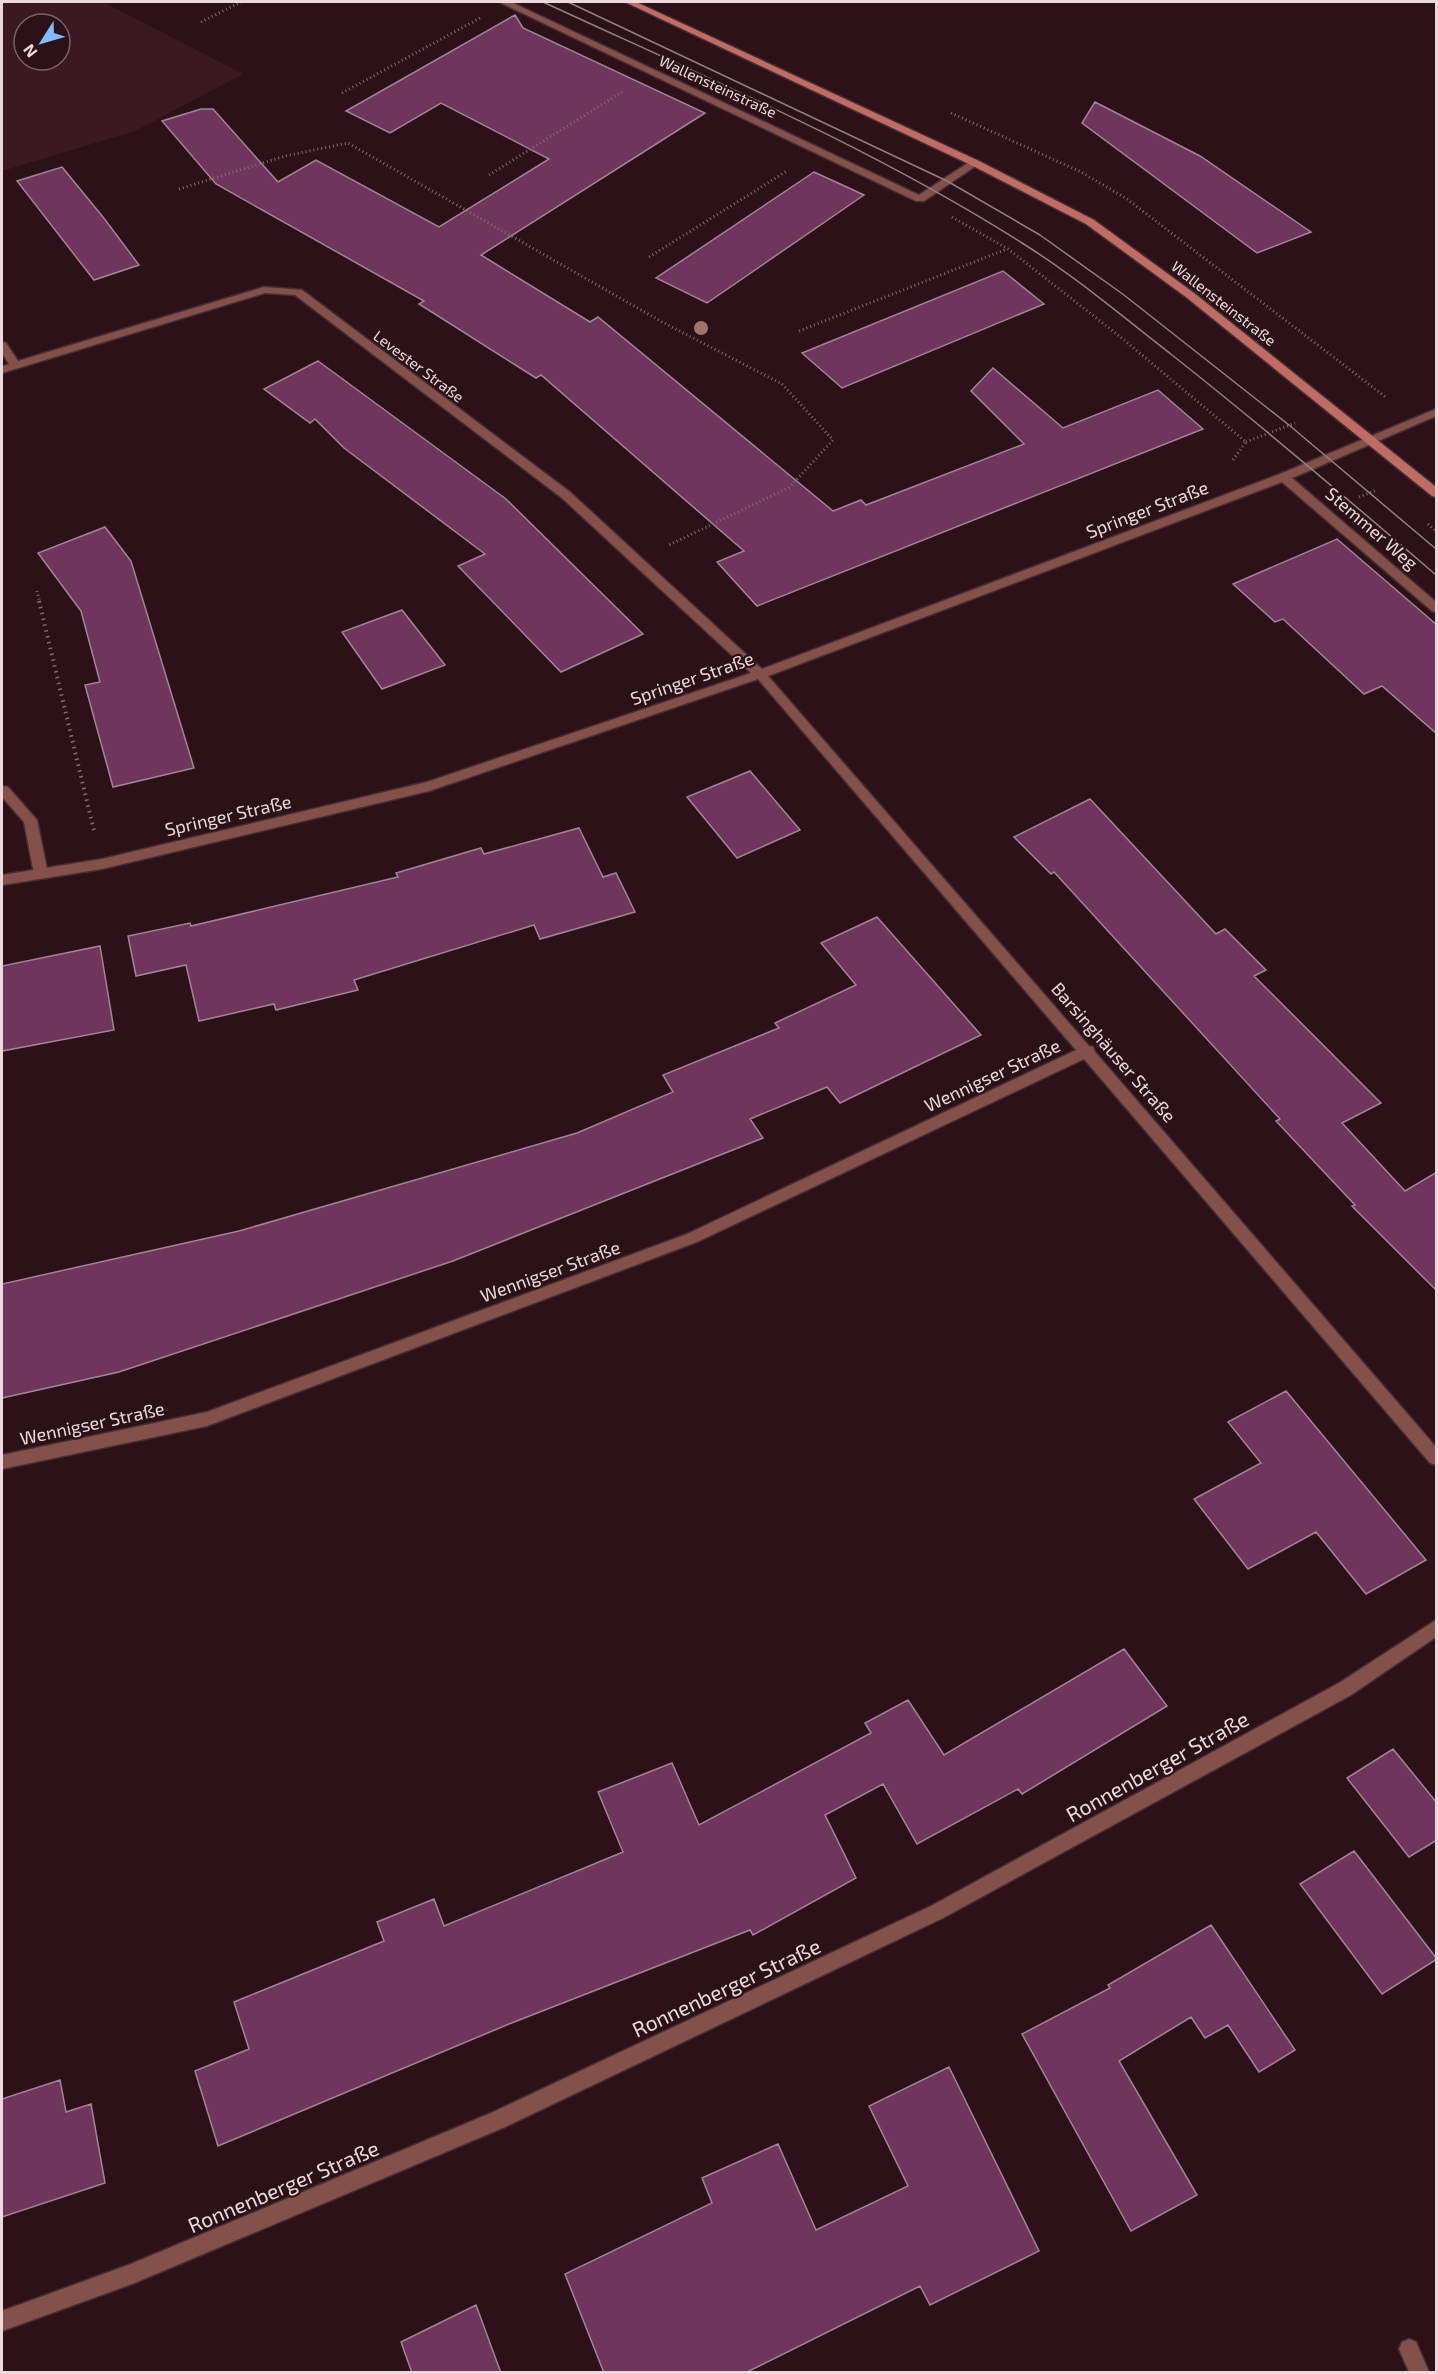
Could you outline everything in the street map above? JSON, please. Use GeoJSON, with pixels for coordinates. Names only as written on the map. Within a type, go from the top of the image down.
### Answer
{"type":"FeatureCollection","features":[{"type":"Feature","properties":{"kind":"street","name":"Wallensteinstraße"},"geometry":{"type":"LineString","coordinates":[[506,2],[920,199]]}},
{"type":"Feature","properties":{"kind":"street","name":"Wallensteinstraße"},"geometry":{"type":"LineString","coordinates":[[628,2],[975,163],[1090,222],[1126,247],[1437,493]]}},
{"type":"Feature","properties":{"kind":"street"},"geometry":{"type":"LineString","coordinates":[[920,199],[975,163]]}},
{"type":"Feature","properties":{"kind":"street","name":"Levester Straße"},"geometry":{"type":"LineString","coordinates":[[2,370],[264,290],[298,292],[566,495],[760,674]]}},
{"type":"Feature","properties":{"kind":"street"},"geometry":{"type":"LineString","coordinates":[[2,345],[15,365]]}},
{"type":"Feature","properties":{"kind":"street","name":"Springer Straße"},"geometry":{"type":"LineString","coordinates":[[2,880],[102,864],[429,786],[760,674],[1284,477],[1437,412]]}},
{"type":"Feature","properties":{"kind":"street","name":"Stemmer Weg"},"geometry":{"type":"LineString","coordinates":[[1284,477],[1437,608]]}},
{"type":"Feature","properties":{"kind":"street","name":"Barsinghäuser Straße"},"geometry":{"type":"LineString","coordinates":[[760,674],[1088,1051],[1437,1458]]}},
{"type":"Feature","properties":{"kind":"street"},"geometry":{"type":"LineString","coordinates":[[3,789],[30,820],[41,874]]}},
{"type":"Feature","properties":{"kind":"street","name":"Wennigser Straße"},"geometry":{"type":"LineString","coordinates":[[2,1462],[207,1419],[692,1238],[1088,1051]]}},
{"type":"Feature","properties":{"kind":"street","name":"Ronnenberger Straße"},"geometry":{"type":"LineString","coordinates":[[2,2321],[132,2274],[498,2120],[937,1912],[1346,1689],[1437,1628]]}},
{"type":"Feature","properties":{"kind":"street"},"geometry":{"type":"LineString","coordinates":[[1409,2349],[1419,2373]]}},
{"type":"Feature","properties":{"kind":"path"},"geometry":{"type":"LineString","coordinates":[[201,22],[242,2]]}},
{"type":"Feature","properties":{"kind":"path"},"geometry":{"type":"LineString","coordinates":[[342,93],[506,2]]}},
{"type":"Feature","properties":{"kind":"path"},"geometry":{"type":"LineString","coordinates":[[489,175],[653,72]]}},
{"type":"Feature","properties":{"kind":"path"},"geometry":{"type":"LineString","coordinates":[[179,189],[285,156],[348,143],[664,323],[782,384],[833,440],[790,487],[636,561]]}},
{"type":"Feature","properties":{"kind":"path"},"geometry":{"type":"LineString","coordinates":[[649,257],[821,150]]}},
{"type":"Feature","properties":{"kind":"path"},"geometry":{"type":"LineString","coordinates":[[920,199],[1008,249],[1118,335],[1246,442],[1229,465],[1255,488]]}},
{"type":"Feature","properties":{"kind":"path"},"geometry":{"type":"LineString","coordinates":[[799,331],[1008,249]]}},
{"type":"Feature","properties":{"kind":"path"},"geometry":{"type":"LineString","coordinates":[[37,591],[102,864]]}},
{"type":"Feature","properties":{"kind":"shaded area"},"geometry":{"type":"Polygon","coordinates":[[[2,2],[103,2],[243,74],[135,131],[2,171],[2,2]]]}},
{"type":"Feature","properties":{"kind":"building"},"geometry":{"type":"Polygon","coordinates":[[[515,15],[523,28],[705,113],[481,255],[590,322],[598,317],[833,511],[861,500],[866,505],[1024,444],[971,391],[993,368],[1063,428],[1158,390],[1203,429],[757,606],[717,562],[744,551],[541,375],[536,378],[419,304],[424,301],[216,184],[162,121],[201,109],[213,109],[278,182],[316,160],[439,227],[549,159],[441,103],[390,133],[346,111],[515,15]]]}},
{"type":"Feature","properties":{"kind":"building"},"geometry":{"type":"Polygon","coordinates":[[[1095,102],[1200,156],[1311,232],[1257,253],[1082,123],[1095,102]]]}},
{"type":"Feature","properties":{"kind":"building"},"geometry":{"type":"Polygon","coordinates":[[[62,167],[139,265],[94,280],[17,181],[62,167]]]}},
{"type":"Feature","properties":{"kind":"building"},"geometry":{"type":"Polygon","coordinates":[[[814,172],[864,195],[707,303],[656,278],[814,172]]]}},
{"type":"Feature","properties":{"kind":"building"},"geometry":{"type":"Polygon","coordinates":[[[1003,271],[1044,304],[842,388],[802,353],[1003,271]]]}},
{"type":"Feature","properties":{"kind":"building"},"geometry":{"type":"Polygon","coordinates":[[[318,361],[506,499],[643,634],[561,672],[458,566],[485,554],[344,448],[315,419],[310,423],[264,389],[318,361]]]}},
{"type":"Feature","properties":{"kind":"building"},"geometry":{"type":"Polygon","coordinates":[[[105,527],[131,561],[194,768],[113,787],[85,685],[100,682],[81,611],[38,553],[105,527]]]}},
{"type":"Feature","properties":{"kind":"building"},"geometry":{"type":"Polygon","coordinates":[[[1337,539],[1437,625],[1437,734],[1382,686],[1364,694],[1283,619],[1275,622],[1233,584],[1337,539]]]}},
{"type":"Feature","properties":{"kind":"building"},"geometry":{"type":"Polygon","coordinates":[[[402,610],[445,665],[382,689],[342,632],[402,610]]]}},
{"type":"Feature","properties":{"kind":"building"},"geometry":{"type":"Polygon","coordinates":[[[750,771],[800,830],[737,858],[687,797],[750,771]]]}},
{"type":"Feature","properties":{"kind":"building"},"geometry":{"type":"Polygon","coordinates":[[[1090,799],[1216,934],[1225,929],[1266,970],[1254,976],[1381,1103],[1342,1123],[1405,1191],[1437,1172],[1437,1291],[1352,1206],[1355,1205],[1276,1121],[1280,1119],[1054,872],[1051,874],[1014,837],[1090,799]]]}},
{"type":"Feature","properties":{"kind":"building"},"geometry":{"type":"Polygon","coordinates":[[[579,828],[603,877],[616,873],[635,912],[540,939],[534,925],[354,980],[358,990],[276,1010],[274,1004],[199,1021],[186,965],[136,976],[128,936],[190,923],[191,926],[398,877],[396,873],[481,848],[484,854],[579,828]]]}},
{"type":"Feature","properties":{"kind":"building"},"geometry":{"type":"Polygon","coordinates":[[[877,917],[981,1035],[840,1103],[827,1087],[750,1119],[763,1138],[453,1261],[119,1372],[2,1398],[2,1284],[239,1231],[577,1133],[673,1092],[663,1075],[779,1028],[775,1023],[856,985],[821,943],[877,917]]]}},
{"type":"Feature","properties":{"kind":"building"},"geometry":{"type":"Polygon","coordinates":[[[100,946],[114,1030],[2,1051],[2,966],[100,946]]]}},
{"type":"Feature","properties":{"kind":"building"},"geometry":{"type":"Polygon","coordinates":[[[1286,1391],[1426,1560],[1366,1594],[1316,1532],[1248,1569],[1194,1499],[1261,1463],[1228,1422],[1286,1391]]]}},
{"type":"Feature","properties":{"kind":"building"},"geometry":{"type":"Polygon","coordinates":[[[1124,1649],[1167,1706],[1022,1794],[1018,1789],[917,1844],[883,1784],[825,1815],[856,1878],[753,1935],[750,1930],[509,2024],[218,2146],[195,2071],[249,2049],[234,2002],[384,1941],[377,1922],[434,1899],[444,1926],[623,1852],[598,1792],[672,1763],[699,1825],[871,1733],[865,1723],[908,1700],[944,1755],[1124,1649]]]}},
{"type":"Feature","properties":{"kind":"building"},"geometry":{"type":"Polygon","coordinates":[[[1393,1749],[1437,1803],[1437,1840],[1409,1857],[1347,1778],[1393,1749]]]}},
{"type":"Feature","properties":{"kind":"building"},"geometry":{"type":"Polygon","coordinates":[[[1354,1851],[1437,1959],[1382,1994],[1300,1884],[1354,1851]]]}},
{"type":"Feature","properties":{"kind":"building"},"geometry":{"type":"Polygon","coordinates":[[[1211,1925],[1295,2050],[1259,2072],[1228,2025],[1205,2038],[1191,2017],[1119,2061],[1197,2195],[1131,2231],[1022,2034],[1110,1988],[1108,1985],[1211,1925]]]}},
{"type":"Feature","properties":{"kind":"building"},"geometry":{"type":"Polygon","coordinates":[[[949,2067],[1039,2251],[930,2305],[920,2286],[745,2373],[604,2373],[565,2274],[712,2203],[702,2178],[778,2144],[816,2230],[908,2186],[869,2106],[949,2067]]]}},
{"type":"Feature","properties":{"kind":"building"},"geometry":{"type":"Polygon","coordinates":[[[60,2080],[66,2112],[91,2104],[105,2183],[2,2217],[2,2099],[60,2080]]]}},
{"type":"Feature","properties":{"kind":"building"},"geometry":{"type":"Polygon","coordinates":[[[476,2305],[501,2373],[412,2373],[401,2342],[476,2305]]]}},
{"type":"Feature","properties":{"kind":"tram line"},"geometry":{"type":"LineString","coordinates":[[543,2],[847,144],[965,208],[1022,243],[1080,283],[1206,382],[1436,575]]}},
{"type":"Feature","properties":{"kind":"tram line"},"geometry":{"type":"LineString","coordinates":[[568,2],[947,181],[1040,235],[1124,295],[1289,425],[1436,549]]}}]}
